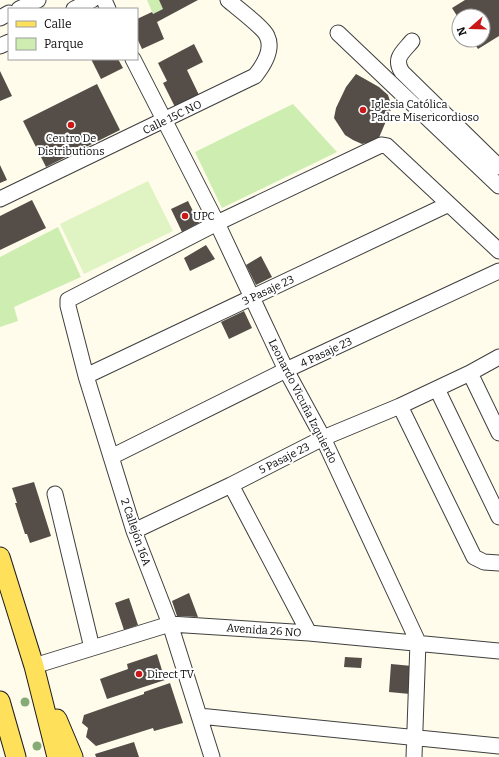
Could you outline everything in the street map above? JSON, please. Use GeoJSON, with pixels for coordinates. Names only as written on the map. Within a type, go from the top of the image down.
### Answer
{"type":"FeatureCollection","features":[{"type":"Feature","properties":{"kind":"main road"},"geometry":{"type":"LineString","coordinates":[[0,557],[34,666],[57,757]]}},
{"type":"Feature","properties":{"kind":"main road"},"geometry":{"type":"LineString","coordinates":[[34,666],[73,757]]}},
{"type":"Feature","properties":{"kind":"main road"},"geometry":{"type":"LineString","coordinates":[[0,701],[16,757]]}},
{"type":"Feature","properties":{"kind":"street"},"geometry":{"type":"LineString","coordinates":[[21,8],[38,0]]}},
{"type":"Feature","properties":{"kind":"street"},"geometry":{"type":"LineString","coordinates":[[76,8],[92,0]]}},
{"type":"Feature","properties":{"kind":"street","name":"Calle 15C NO"},"geometry":{"type":"LineString","coordinates":[[0,199],[255,76],[264,65],[269,49],[267,36],[258,26],[228,0]]}},
{"type":"Feature","properties":{"kind":"street"},"geometry":{"type":"LineString","coordinates":[[338,33],[499,186]]}},
{"type":"Feature","properties":{"kind":"street"},"geometry":{"type":"LineString","coordinates":[[412,41],[398,58],[398,66],[402,72],[499,167]]}},
{"type":"Feature","properties":{"kind":"street","name":"Leonardo Vicuña Izquierdo"},"geometry":{"type":"LineString","coordinates":[[134,60],[217,223],[286,370],[323,438],[418,642],[414,757]]}},
{"type":"Feature","properties":{"kind":"street"},"geometry":{"type":"LineString","coordinates":[[217,223],[381,145],[387,146],[499,252]]}},
{"type":"Feature","properties":{"kind":"street","name":"3 Pasaje 23"},"geometry":{"type":"LineString","coordinates":[[86,376],[449,204]]}},
{"type":"Feature","properties":{"kind":"street","name":"2 Callejón 16A"},"geometry":{"type":"LineString","coordinates":[[212,757],[170,624],[134,531],[86,376],[67,302],[70,298],[217,223]]}},
{"type":"Feature","properties":{"kind":"street","name":"4 Pasaje 23"},"geometry":{"type":"LineString","coordinates":[[111,456],[286,370],[499,272]]}},
{"type":"Feature","properties":{"kind":"street","name":"5 Pasaje 23"},"geometry":{"type":"LineString","coordinates":[[134,531],[232,485],[323,438],[437,389],[499,357]]}},
{"type":"Feature","properties":{"kind":"street"},"geometry":{"type":"LineString","coordinates":[[470,373],[499,433]]}},
{"type":"Feature","properties":{"kind":"street"},"geometry":{"type":"LineString","coordinates":[[437,389],[499,517]]}},
{"type":"Feature","properties":{"kind":"street"},"geometry":{"type":"LineString","coordinates":[[400,406],[474,557],[484,562],[499,563]]}},
{"type":"Feature","properties":{"kind":"street"},"geometry":{"type":"LineString","coordinates":[[232,485],[309,633]]}},
{"type":"Feature","properties":{"kind":"street"},"geometry":{"type":"LineString","coordinates":[[55,494],[92,648]]}},
{"type":"Feature","properties":{"kind":"street","name":"Avenida 26 NO"},"geometry":{"type":"LineString","coordinates":[[34,666],[170,624],[309,633],[418,642],[499,651]]}},
{"type":"Feature","properties":{"kind":"street"},"geometry":{"type":"LineString","coordinates":[[199,716],[499,746]]}},
{"type":"Feature","properties":{"kind":"green space"},"geometry":{"type":"Polygon","coordinates":[[[147,0],[159,0],[163,9],[153,14],[147,0]]]}},
{"type":"Feature","properties":{"kind":"green space"},"geometry":{"type":"Polygon","coordinates":[[[293,104],[337,152],[222,208],[195,152],[293,104]]]}},
{"type":"Feature","properties":{"kind":"green space"},"geometry":{"type":"Polygon","coordinates":[[[148,181],[173,231],[84,274],[60,224],[148,181]]]}},
{"type":"Feature","properties":{"kind":"green space"},"geometry":{"type":"Polygon","coordinates":[[[58,227],[81,277],[14,307],[18,321],[0,327],[0,257],[58,227]]]}},
{"type":"Feature","properties":{"kind":"building"},"geometry":{"type":"Polygon","coordinates":[[[159,0],[198,0],[157,22],[164,39],[142,49],[138,40],[138,19],[163,9],[159,0]]]}},
{"type":"Feature","properties":{"kind":"building"},"geometry":{"type":"Polygon","coordinates":[[[465,0],[499,0],[499,36],[491,41],[491,8],[452,8],[465,0]]]}},
{"type":"Feature","properties":{"kind":"building"},"geometry":{"type":"Polygon","coordinates":[[[194,44],[203,62],[187,70],[199,95],[175,107],[163,83],[167,81],[158,63],[194,44]]]}},
{"type":"Feature","properties":{"kind":"building"},"geometry":{"type":"Polygon","coordinates":[[[92,60],[119,60],[123,68],[101,79],[92,60]]]}},
{"type":"Feature","properties":{"kind":"building"},"geometry":{"type":"Polygon","coordinates":[[[0,71],[12,96],[0,101],[0,71]]]}},
{"type":"Feature","properties":{"kind":"building","name":"Iglesia Católica Padre Misericordioso"},"geometry":{"type":"Polygon","coordinates":[[[356,74],[379,87],[388,95],[392,107],[378,140],[362,144],[345,135],[334,118],[336,108],[346,87],[356,74]]]}},
{"type":"Feature","properties":{"kind":"building","name":"Centro De Distributions"},"geometry":{"type":"Polygon","coordinates":[[[97,84],[120,130],[46,167],[23,121],[97,84]]]}},
{"type":"Feature","properties":{"kind":"building"},"geometry":{"type":"Polygon","coordinates":[[[0,165],[7,180],[0,183],[0,165]]]}},
{"type":"Feature","properties":{"kind":"building"},"geometry":{"type":"Polygon","coordinates":[[[32,200],[46,228],[0,250],[0,216],[32,200]]]}},
{"type":"Feature","properties":{"kind":"building","name":"UPC"},"geometry":{"type":"Polygon","coordinates":[[[188,201],[199,223],[182,232],[171,209],[188,201]]]}},
{"type":"Feature","properties":{"kind":"building"},"geometry":{"type":"Polygon","coordinates":[[[206,245],[215,259],[190,271],[184,258],[206,245]]]}},
{"type":"Feature","properties":{"kind":"building"},"geometry":{"type":"Polygon","coordinates":[[[261,256],[272,277],[256,285],[246,265],[261,256]]]}},
{"type":"Feature","properties":{"kind":"building"},"geometry":{"type":"Polygon","coordinates":[[[244,311],[252,328],[229,339],[221,322],[244,311]]]}},
{"type":"Feature","properties":{"kind":"building"},"geometry":{"type":"Polygon","coordinates":[[[34,482],[51,536],[30,543],[27,534],[25,534],[12,488],[34,482]]]}},
{"type":"Feature","properties":{"kind":"building"},"geometry":{"type":"Polygon","coordinates":[[[189,593],[198,617],[177,616],[172,601],[189,593]]]}},
{"type":"Feature","properties":{"kind":"building"},"geometry":{"type":"Polygon","coordinates":[[[129,598],[138,625],[124,630],[115,603],[129,598]]]}},
{"type":"Feature","properties":{"kind":"building","name":"Direct TV"},"geometry":{"type":"Polygon","coordinates":[[[157,654],[165,680],[107,699],[100,679],[128,669],[127,664],[157,654]]]}},
{"type":"Feature","properties":{"kind":"building"},"geometry":{"type":"Polygon","coordinates":[[[345,657],[362,658],[361,668],[344,667],[345,657]]]}},
{"type":"Feature","properties":{"kind":"building"},"geometry":{"type":"Polygon","coordinates":[[[391,664],[412,666],[410,694],[389,692],[391,664]]]}},
{"type":"Feature","properties":{"kind":"building"},"geometry":{"type":"Polygon","coordinates":[[[170,683],[183,723],[154,731],[153,728],[96,746],[86,737],[88,728],[82,723],[84,715],[144,694],[144,692],[170,683]]]}},
{"type":"Feature","properties":{"kind":"building"},"geometry":{"type":"Polygon","coordinates":[[[134,742],[139,757],[96,757],[95,754],[134,742]]]}},
{"type":"Feature","properties":{"kind":"place","name":"Iglesia Católica Padre Misericordioso"},"geometry":{"type":"Point","coordinates":[363,110]}},
{"type":"Feature","properties":{"kind":"place","name":"Centro De Distributions"},"geometry":{"type":"Point","coordinates":[71,125]}},
{"type":"Feature","properties":{"kind":"place","name":"UPC"},"geometry":{"type":"Point","coordinates":[185,216]}},
{"type":"Feature","properties":{"kind":"place","name":"Direct TV"},"geometry":{"type":"Point","coordinates":[139,674]}}]}
